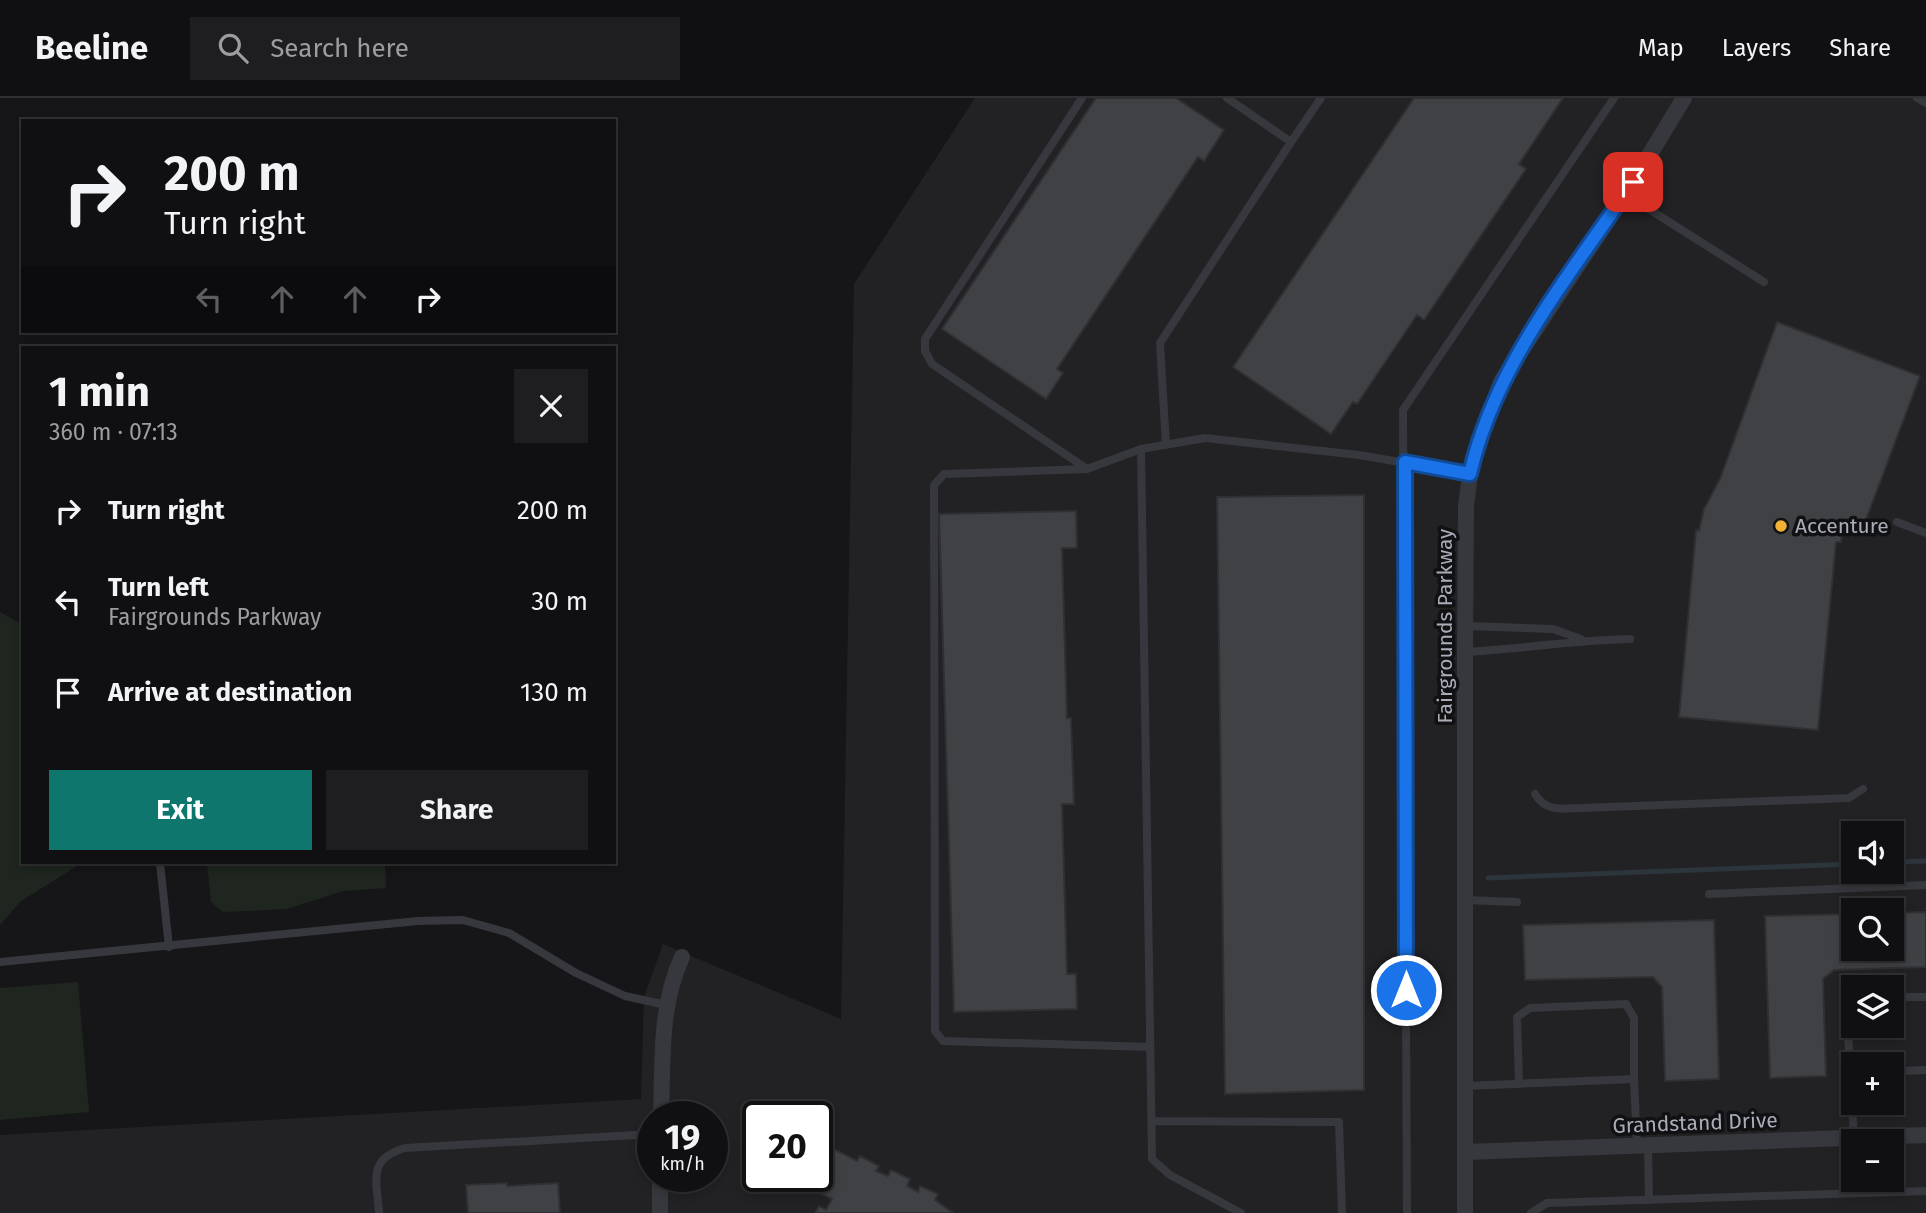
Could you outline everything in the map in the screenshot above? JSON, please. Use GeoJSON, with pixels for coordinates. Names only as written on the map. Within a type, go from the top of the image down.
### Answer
{"type":"FeatureCollection","features":[{"type":"Feature","properties":{"kind":"street","name":"Fairgrounds Parkway"},"geometry":{"type":"LineString","coordinates":[[1465,1213],[1465,626],[1466,506],[1470,474],[1481,431],[1503,380],[1625,194],[1684,98]]}},
{"type":"Feature","properties":{"kind":"street"},"geometry":{"type":"LineString","coordinates":[[662,1101],[666,1005],[671,981],[682,957]]}},
{"type":"Feature","properties":{"kind":"street","name":"Grandstand Drive"},"geometry":{"type":"LineString","coordinates":[[1904,1137],[1926,1136]]}},
{"type":"Feature","properties":{"kind":"street","name":"Grandstand Drive"},"geometry":{"type":"LineString","coordinates":[[1465,1152],[1841,1138]]}},
{"type":"Feature","properties":{"kind":"street"},"geometry":{"type":"LineString","coordinates":[[660,1192],[660,1213]]}},
{"type":"Feature","properties":{"kind":"lane"},"geometry":{"type":"LineString","coordinates":[[1082,98],[925,338],[925,351],[932,364],[1087,469]]}},
{"type":"Feature","properties":{"kind":"lane"},"geometry":{"type":"LineString","coordinates":[[1227,98],[1291,142]]}},
{"type":"Feature","properties":{"kind":"lane"},"geometry":{"type":"LineString","coordinates":[[1167,445],[1160,342],[1321,98]]}},
{"type":"Feature","properties":{"kind":"lane"},"geometry":{"type":"LineString","coordinates":[[1407,1213],[1403,410],[1614,98]]}},
{"type":"Feature","properties":{"kind":"lane"},"geometry":{"type":"LineString","coordinates":[[1917,98],[1926,103]]}},
{"type":"Feature","properties":{"kind":"lane"},"geometry":{"type":"LineString","coordinates":[[1625,194],[1764,282]]}},
{"type":"Feature","properties":{"kind":"lane"},"geometry":{"type":"LineString","coordinates":[[1150,1048],[943,1041],[935,1031],[934,485],[944,474],[1087,469],[1141,449],[1205,439],[1405,462],[1470,474]]}},
{"type":"Feature","properties":{"kind":"lane"},"geometry":{"type":"LineString","coordinates":[[1141,449],[1152,1159],[1170,1175],[1241,1213]]}},
{"type":"Feature","properties":{"kind":"lane"},"geometry":{"type":"LineString","coordinates":[[1897,522],[1926,533]]}},
{"type":"Feature","properties":{"kind":"lane"},"geometry":{"type":"LineString","coordinates":[[1465,626],[1553,629],[1581,639]]}},
{"type":"Feature","properties":{"kind":"lane"},"geometry":{"type":"LineString","coordinates":[[1465,652],[1552,647],[1581,639],[1630,639]]}},
{"type":"Feature","properties":{"kind":"lane"},"geometry":{"type":"LineString","coordinates":[[1535,794],[1540,802],[1549,808],[1583,808],[1849,798],[1863,789]]}},
{"type":"Feature","properties":{"kind":"lane"},"geometry":{"type":"LineString","coordinates":[[160,864],[169,947]]}},
{"type":"Feature","properties":{"kind":"lane"},"geometry":{"type":"LineString","coordinates":[[1709,894],[1926,885]]}},
{"type":"Feature","properties":{"kind":"lane"},"geometry":{"type":"LineString","coordinates":[[1465,900],[1517,902]]}},
{"type":"Feature","properties":{"kind":"lane"},"geometry":{"type":"LineString","coordinates":[[0,962],[418,921],[463,920],[509,933],[576,973],[625,996],[666,1005]]}},
{"type":"Feature","properties":{"kind":"lane"},"geometry":{"type":"LineString","coordinates":[[1904,997],[1926,997]]}},
{"type":"Feature","properties":{"kind":"lane"},"geometry":{"type":"LineString","coordinates":[[1519,1084],[1517,1017],[1530,1008],[1626,1004],[1634,1018],[1634,1079],[1649,1200]]}},
{"type":"Feature","properties":{"kind":"lane"},"geometry":{"type":"LineString","coordinates":[[1904,1071],[1926,1070]]}},
{"type":"Feature","properties":{"kind":"lane"},"geometry":{"type":"LineString","coordinates":[[1465,1086],[1634,1079]]}},
{"type":"Feature","properties":{"kind":"lane"},"geometry":{"type":"LineString","coordinates":[[1152,1121],[1339,1122],[1342,1213]]}},
{"type":"Feature","properties":{"kind":"lane"},"geometry":{"type":"LineString","coordinates":[[379,1213],[376,1167],[383,1157],[405,1148],[637,1135]]}},
{"type":"Feature","properties":{"kind":"lane"},"geometry":{"type":"LineString","coordinates":[[1531,1213],[1546,1203],[1926,1191]]}},
{"type":"Feature","properties":{"kind":"shaded area"},"geometry":{"type":"Polygon","coordinates":[[[975,98],[1926,98],[1926,1213],[0,1213],[0,1135],[641,1099],[644,997],[663,944],[841,1019],[854,284],[975,98]]]}},
{"type":"Feature","properties":{"kind":"shaded area"},"geometry":{"type":"Polygon","coordinates":[[[0,612],[21,624],[21,864],[80,864],[21,901],[0,925],[0,612]]]}},
{"type":"Feature","properties":{"kind":"shaded area"},"geometry":{"type":"Polygon","coordinates":[[[207,864],[385,864],[386,888],[343,891],[287,909],[223,912],[211,902],[207,864]]]}},
{"type":"Feature","properties":{"kind":"shaded area"},"geometry":{"type":"Polygon","coordinates":[[[78,982],[89,1112],[0,1120],[0,988],[78,982]]]}},
{"type":"Feature","properties":{"kind":"building"},"geometry":{"type":"Polygon","coordinates":[[[1096,98],[1176,98],[1224,130],[1204,161],[1198,157],[1057,369],[1063,373],[1046,399],[942,329],[1096,98]]]}},
{"type":"Feature","properties":{"kind":"building"},"geometry":{"type":"Polygon","coordinates":[[[1414,98],[1563,98],[1519,164],[1526,169],[1424,320],[1417,315],[1357,404],[1353,402],[1331,434],[1233,367],[1414,98]]]}},
{"type":"Feature","properties":{"kind":"building","name":"Accenture"},"geometry":{"type":"Polygon","coordinates":[[[1777,322],[1920,376],[1861,533],[1842,533],[1841,542],[1836,542],[1818,730],[1679,717],[1696,530],[1699,531],[1704,509],[1720,479],[1777,322]]]}},
{"type":"Feature","properties":{"kind":"building"},"geometry":{"type":"Polygon","coordinates":[[[1364,495],[1364,1090],[1225,1094],[1217,497],[1364,495]]]}},
{"type":"Feature","properties":{"kind":"building"},"geometry":{"type":"Polygon","coordinates":[[[1076,511],[1077,548],[1062,548],[1067,718],[1071,718],[1074,804],[1062,804],[1067,974],[1076,974],[1077,1009],[954,1012],[939,514],[1076,511]]]}},
{"type":"Feature","properties":{"kind":"building"},"geometry":{"type":"Polygon","coordinates":[[[1926,912],[1926,967],[1834,970],[1823,979],[1826,1076],[1770,1078],[1765,916],[1841,914],[1841,961],[1904,961],[1904,913],[1926,912]]]}},
{"type":"Feature","properties":{"kind":"building"},"geometry":{"type":"Polygon","coordinates":[[[1714,920],[1719,1079],[1665,1081],[1662,987],[1653,977],[1525,980],[1523,925],[1714,920]]]}},
{"type":"Feature","properties":{"kind":"building"},"geometry":{"type":"Polygon","coordinates":[[[834,1149],[857,1161],[860,1156],[879,1166],[876,1171],[888,1176],[891,1170],[910,1179],[907,1186],[918,1192],[920,1186],[938,1194],[935,1200],[953,1213],[815,1213],[819,1206],[826,1210],[832,1199],[818,1192],[833,1192],[834,1149]]]}},
{"type":"Feature","properties":{"kind":"building"},"geometry":{"type":"Polygon","coordinates":[[[507,1183],[507,1186],[558,1183],[560,1213],[468,1213],[466,1185],[507,1183]]]}},
{"type":"Feature","properties":{"kind":"waterway"},"geometry":{"type":"LineString","coordinates":[[1904,862],[1926,861]]}},
{"type":"Feature","properties":{"kind":"waterway"},"geometry":{"type":"LineString","coordinates":[[1488,878],[1841,864]]}},
{"type":"Feature","properties":{"kind":"place","name":"Accenture"},"geometry":{"type":"Point","coordinates":[1781,526]}},
{"type":"Feature","properties":{"kind":"route"},"geometry":{"type":"LineString","coordinates":[[1406,990],[1405,462],[1470,474],[1478,441],[1503,380],[1633,182]]}}]}
